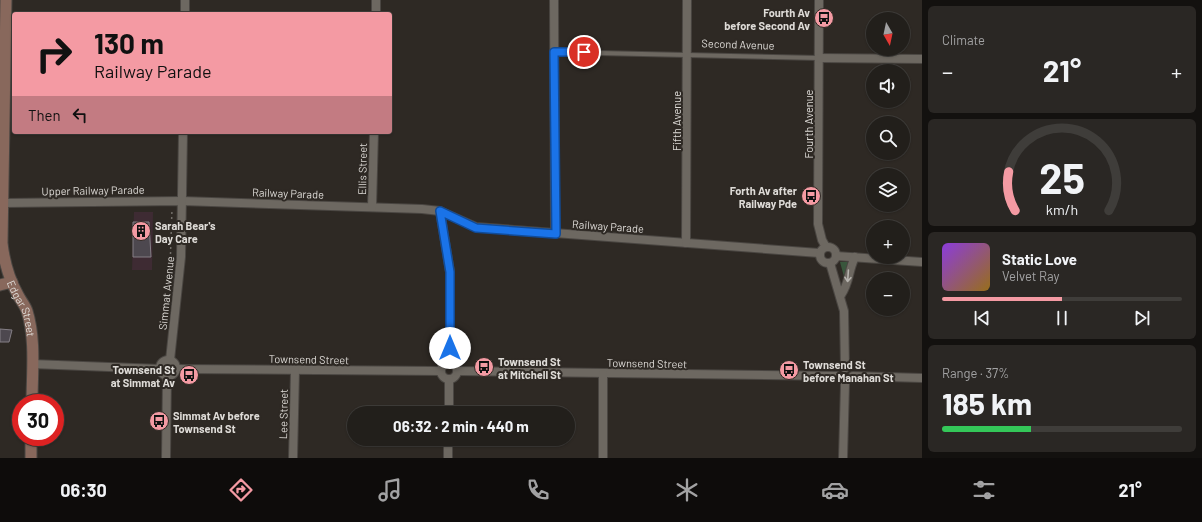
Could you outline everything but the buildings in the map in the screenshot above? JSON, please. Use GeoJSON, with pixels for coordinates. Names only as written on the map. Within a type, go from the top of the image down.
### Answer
{"type":"FeatureCollection","features":[{"type":"Feature","properties":{"kind":"main road","name":"Edgar Street"},"geometry":{"type":"LineString","coordinates":[[6,0],[2,141],[2,243],[7,268],[12,282],[26,309],[30,321],[32,394]]}},
{"type":"Feature","properties":{"kind":"main road"},"geometry":{"type":"LineString","coordinates":[[0,285],[12,282]]}},
{"type":"Feature","properties":{"kind":"main road"},"geometry":{"type":"LineString","coordinates":[[31,446],[31,458]]}},
{"type":"Feature","properties":{"kind":"street"},"geometry":{"type":"LineString","coordinates":[[185,0],[185,12]]}},
{"type":"Feature","properties":{"kind":"street"},"geometry":{"type":"LineString","coordinates":[[376,0],[376,12]]}},
{"type":"Feature","properties":{"kind":"street"},"geometry":{"type":"LineString","coordinates":[[554,0],[556,234]]}},
{"type":"Feature","properties":{"kind":"street","name":"Fifth Avenue"},"geometry":{"type":"LineString","coordinates":[[686,243],[687,0]]}},
{"type":"Feature","properties":{"kind":"street","name":"Fourth Avenue"},"geometry":{"type":"LineString","coordinates":[[819,0],[818,224],[822,240],[826,247]]}},
{"type":"Feature","properties":{"kind":"street","name":"Second Avenue"},"geometry":{"type":"LineString","coordinates":[[819,58],[922,59]]}},
{"type":"Feature","properties":{"kind":"street","name":"Simmat Avenue"},"geometry":{"type":"LineString","coordinates":[[170,360],[181,257],[183,134]]}},
{"type":"Feature","properties":{"kind":"street","name":"Ellis Street"},"geometry":{"type":"LineString","coordinates":[[372,207],[374,134]]}},
{"type":"Feature","properties":{"kind":"street","name":"Railway Parade"},"geometry":{"type":"LineString","coordinates":[[182,200],[440,211],[476,228],[820,253]]}},
{"type":"Feature","properties":{"kind":"street","name":"Upper Railway Parade"},"geometry":{"type":"LineString","coordinates":[[3,203],[182,200]]}},
{"type":"Feature","properties":{"kind":"street"},"geometry":{"type":"LineString","coordinates":[[440,211],[450,272],[450,363]]}},
{"type":"Feature","properties":{"kind":"street"},"geometry":{"type":"LineString","coordinates":[[826,247],[833,249],[836,256],[830,263],[825,263],[821,260],[820,253],[826,247]]}},
{"type":"Feature","properties":{"kind":"street"},"geometry":{"type":"LineString","coordinates":[[836,256],[922,262]]}},
{"type":"Feature","properties":{"kind":"street"},"geometry":{"type":"LineString","coordinates":[[841,295],[848,285],[849,268],[855,257]]}},
{"type":"Feature","properties":{"kind":"street"},"geometry":{"type":"LineString","coordinates":[[830,263],[841,295],[845,321],[845,368]]}},
{"type":"Feature","properties":{"kind":"street"},"geometry":{"type":"LineString","coordinates":[[170,360],[175,364],[176,368],[173,375],[167,376],[161,373],[160,369],[163,362],[170,360]]}},
{"type":"Feature","properties":{"kind":"street"},"geometry":{"type":"LineString","coordinates":[[450,363],[456,366],[457,371],[456,376],[449,379],[445,378],[441,371],[445,364],[450,363]]}},
{"type":"Feature","properties":{"kind":"street"},"geometry":{"type":"LineString","coordinates":[[32,364],[160,369]]}},
{"type":"Feature","properties":{"kind":"street","name":"Townsend Street"},"geometry":{"type":"LineString","coordinates":[[176,368],[295,371],[441,371]]}},
{"type":"Feature","properties":{"kind":"street"},"geometry":{"type":"LineString","coordinates":[[844,384],[840,382],[837,376],[839,371],[845,368]]}},
{"type":"Feature","properties":{"kind":"street"},"geometry":{"type":"LineString","coordinates":[[845,368],[849,370],[853,376]]}},
{"type":"Feature","properties":{"kind":"street","name":"Lee Street"},"geometry":{"type":"LineString","coordinates":[[293,458],[295,371]]}},
{"type":"Feature","properties":{"kind":"street","name":"Townsend Street"},"geometry":{"type":"LineString","coordinates":[[457,371],[837,376]]}},
{"type":"Feature","properties":{"kind":"street"},"geometry":{"type":"LineString","coordinates":[[602,458],[603,374]]}},
{"type":"Feature","properties":{"kind":"street"},"geometry":{"type":"LineString","coordinates":[[166,458],[167,376]]}},
{"type":"Feature","properties":{"kind":"street"},"geometry":{"type":"LineString","coordinates":[[853,376],[922,378]]}},
{"type":"Feature","properties":{"kind":"street"},"geometry":{"type":"LineString","coordinates":[[844,384],[851,380],[853,376]]}},
{"type":"Feature","properties":{"kind":"street"},"geometry":{"type":"LineString","coordinates":[[449,379],[449,406]]}},
{"type":"Feature","properties":{"kind":"street"},"geometry":{"type":"LineString","coordinates":[[843,458],[844,384]]}},
{"type":"Feature","properties":{"kind":"street"},"geometry":{"type":"LineString","coordinates":[[448,446],[448,458]]}},
{"type":"Feature","properties":{"kind":"lane","name":"Second Avenue"},"geometry":{"type":"LineString","coordinates":[[554,52],[819,58]]}},
{"type":"Feature","properties":{"kind":"path"},"geometry":{"type":"LineString","coordinates":[[170,269],[172,208]]}},
{"type":"Feature","properties":{"kind":"shaded area"},"geometry":{"type":"Polygon","coordinates":[[[134,212],[153,212],[152,270],[132,270],[134,212]]]}},
{"type":"Feature","properties":{"kind":"green space"},"geometry":{"type":"Polygon","coordinates":[[[840,262],[848,262],[846,268],[846,284],[840,262]]]}},
{"type":"Feature","properties":{"kind":"place","name":"Fourth Av before Second Av"},"geometry":{"type":"Point","coordinates":[824,18]}},
{"type":"Feature","properties":{"kind":"place","name":"Forth Av after Railway Pde"},"geometry":{"type":"Point","coordinates":[811,196]}},
{"type":"Feature","properties":{"kind":"place","name":"Sarah Bear's Day Care"},"geometry":{"type":"Point","coordinates":[141,231]}},
{"type":"Feature","properties":{"kind":"place","name":"Townsend St at Mitchell St"},"geometry":{"type":"Point","coordinates":[484,367]}},
{"type":"Feature","properties":{"kind":"place","name":"Townsend St before Manahan St"},"geometry":{"type":"Point","coordinates":[789,370]}},
{"type":"Feature","properties":{"kind":"place","name":"Townsend St at Simmat Av"},"geometry":{"type":"Point","coordinates":[189,375]}},
{"type":"Feature","properties":{"kind":"place","name":"Simmat Av before Townsend St"},"geometry":{"type":"Point","coordinates":[159,421]}},
{"type":"Feature","properties":{"kind":"route"},"geometry":{"type":"LineString","coordinates":[[450,348],[450,272],[440,211],[476,228],[556,234],[554,52],[584,52]]}}]}
